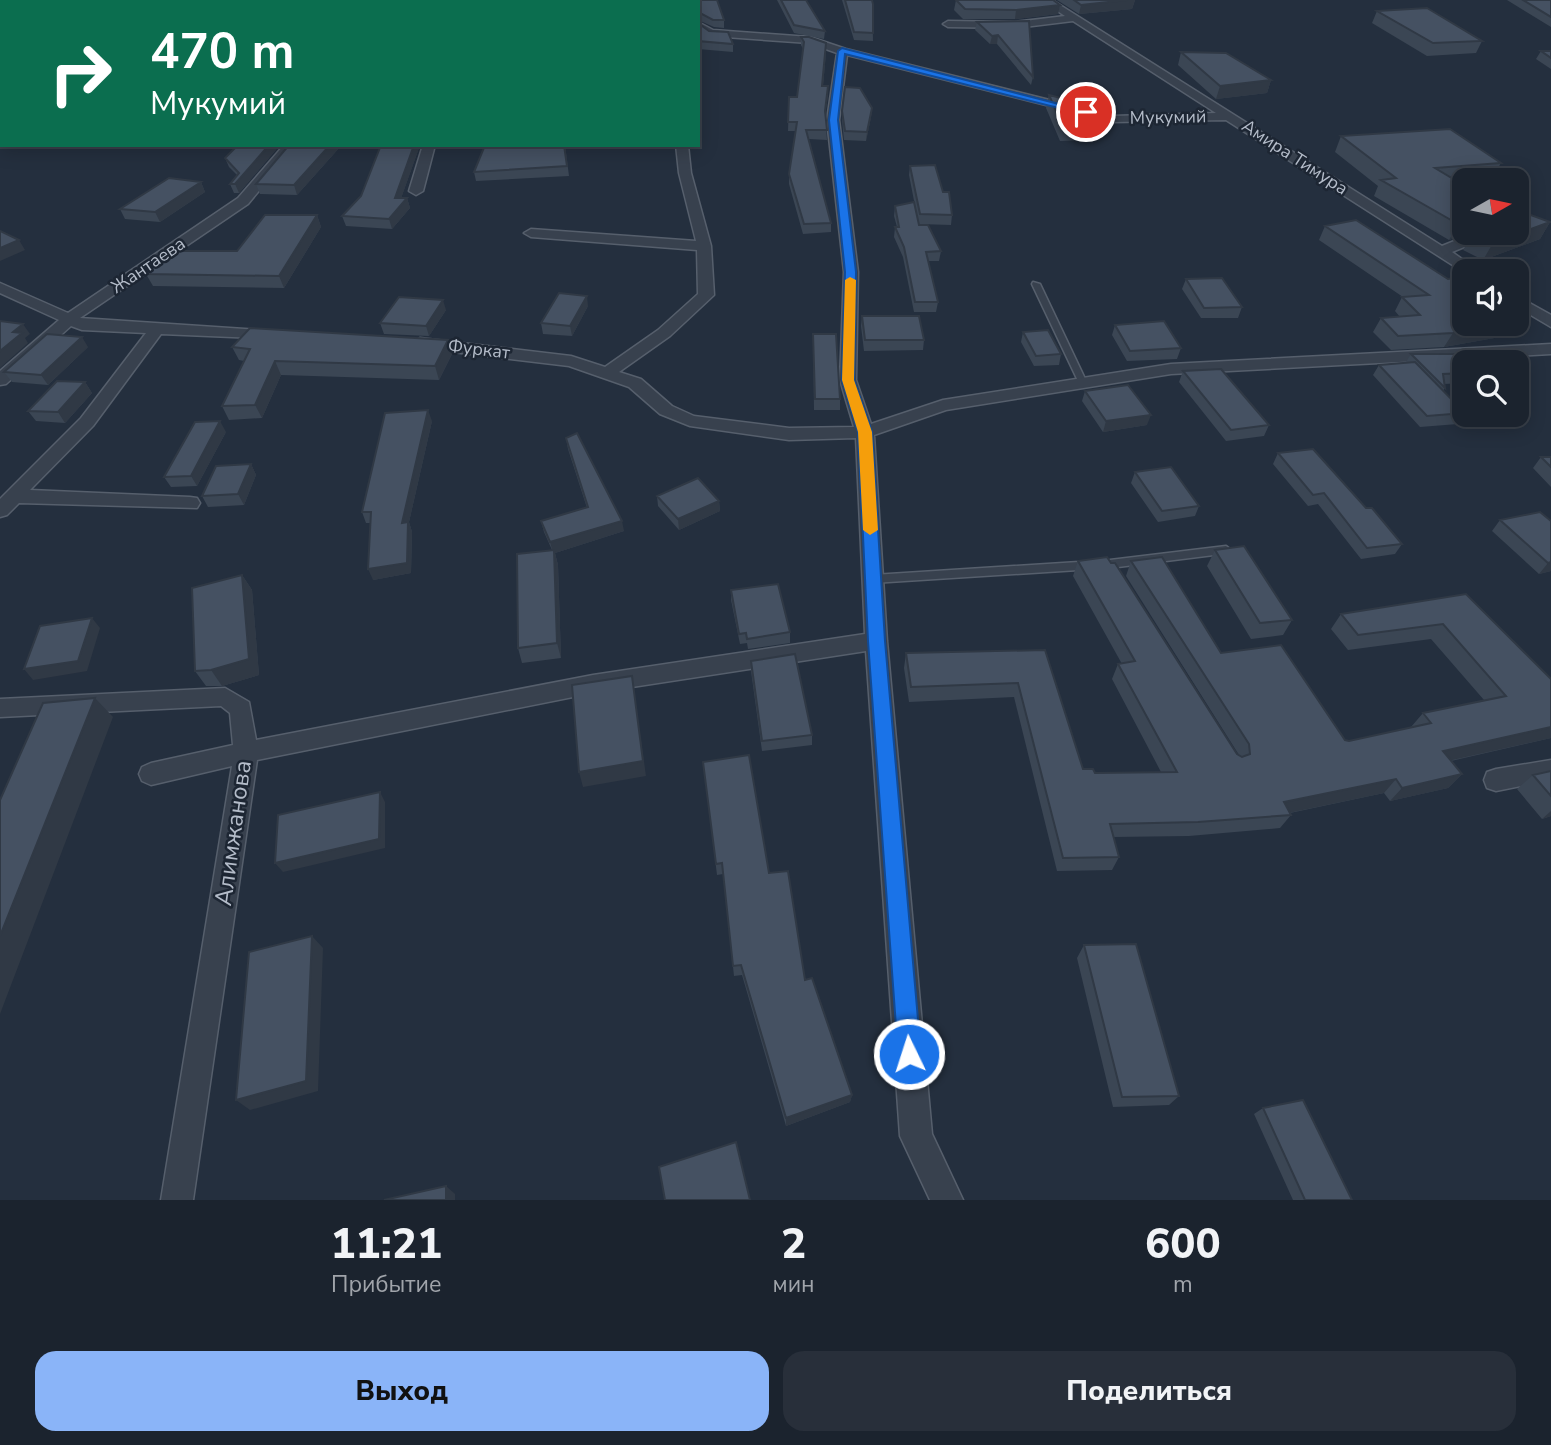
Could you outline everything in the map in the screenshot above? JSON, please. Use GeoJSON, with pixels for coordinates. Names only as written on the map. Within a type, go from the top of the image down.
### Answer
{"type":"FeatureCollection","features":[{"type":"Feature","properties":{"kind":"street","name":"Амира Тимура"},"geometry":{"type":"LineString","coordinates":[[1046,0],[1453,259]]}},
{"type":"Feature","properties":{"kind":"street"},"geometry":{"type":"LineString","coordinates":[[948,24],[1015,24],[1074,18]]}},
{"type":"Feature","properties":{"kind":"street","name":"Мукумий"},"geometry":{"type":"LineString","coordinates":[[701,29],[810,40],[842,51],[1113,119],[1231,116]]}},
{"type":"Feature","properties":{"kind":"street"},"geometry":{"type":"LineString","coordinates":[[842,51],[833,120],[851,272],[848,380],[865,432],[876,641],[916,1136],[947,1200]]}},
{"type":"Feature","properties":{"kind":"street","name":"Жантаева"},"geometry":{"type":"LineString","coordinates":[[0,380],[69,319],[243,201],[289,147]]}},
{"type":"Feature","properties":{"kind":"street"},"geometry":{"type":"LineString","coordinates":[[416,191],[428,147]]}},
{"type":"Feature","properties":{"kind":"street"},"geometry":{"type":"LineString","coordinates":[[607,373],[664,333],[706,295],[704,246],[685,173],[682,147]]}},
{"type":"Feature","properties":{"kind":"street"},"geometry":{"type":"LineString","coordinates":[[531,233],[704,246]]}},
{"type":"Feature","properties":{"kind":"street"},"geometry":{"type":"LineString","coordinates":[[1441,251],[1456,245]]}},
{"type":"Feature","properties":{"kind":"street"},"geometry":{"type":"LineString","coordinates":[[0,287],[82,325],[294,337]]}},
{"type":"Feature","properties":{"kind":"street"},"geometry":{"type":"LineString","coordinates":[[1529,308],[1551,322]]}},
{"type":"Feature","properties":{"kind":"street"},"geometry":{"type":"LineString","coordinates":[[0,510],[87,422],[157,329]]}},
{"type":"Feature","properties":{"kind":"street","name":"Фуркат"},"geometry":{"type":"LineString","coordinates":[[404,342],[571,361],[635,383],[666,410],[690,421],[789,434],[865,432],[943,405],[1171,369],[1551,349]]}},
{"type":"Feature","properties":{"kind":"street"},"geometry":{"type":"LineString","coordinates":[[14,496],[190,503]]}},
{"type":"Feature","properties":{"kind":"street"},"geometry":{"type":"LineString","coordinates":[[150,774],[246,752],[593,684],[876,641]]}},
{"type":"Feature","properties":{"kind":"street","name":"Алимжанова"},"geometry":{"type":"LineString","coordinates":[[0,708],[225,697],[241,709],[246,752],[177,1200]]}},
{"type":"Feature","properties":{"kind":"street"},"geometry":{"type":"LineString","coordinates":[[1496,780],[1551,770]]}},
{"type":"Feature","properties":{"kind":"lane"},"geometry":{"type":"LineString","coordinates":[[1036,284],[1083,383]]}},
{"type":"Feature","properties":{"kind":"lane"},"geometry":{"type":"LineString","coordinates":[[873,579],[1110,564],[1229,550]]}},
{"type":"Feature","properties":{"kind":"lane"},"geometry":{"type":"LineString","coordinates":[[1110,564],[1117,575]]}},
{"type":"Feature","properties":{"kind":"building"},"geometry":{"type":"Polygon","coordinates":[[[700,0],[717,0],[724,20],[713,20],[700,13],[700,0]]]}},
{"type":"Feature","properties":{"kind":"building"},"geometry":{"type":"Polygon","coordinates":[[[781,0],[806,0],[825,31],[794,25],[781,0]]]}},
{"type":"Feature","properties":{"kind":"building"},"geometry":{"type":"Polygon","coordinates":[[[845,0],[872,0],[873,33],[854,32],[845,0]]]}},
{"type":"Feature","properties":{"kind":"building"},"geometry":{"type":"Polygon","coordinates":[[[956,0],[1053,0],[1060,5],[1016,10],[965,9],[956,0]]]}},
{"type":"Feature","properties":{"kind":"building"},"geometry":{"type":"Polygon","coordinates":[[[1074,0],[1127,0],[1081,5],[1074,0]]]}},
{"type":"Feature","properties":{"kind":"building"},"geometry":{"type":"Polygon","coordinates":[[[1523,0],[1551,0],[1551,17],[1523,0]]]}},
{"type":"Feature","properties":{"kind":"building"},"geometry":{"type":"Polygon","coordinates":[[[1427,8],[1482,41],[1433,43],[1377,11],[1427,8]]]}},
{"type":"Feature","properties":{"kind":"building"},"geometry":{"type":"Polygon","coordinates":[[[1029,21],[1033,77],[998,35],[992,36],[977,22],[1029,21]]]}},
{"type":"Feature","properties":{"kind":"building"},"geometry":{"type":"Polygon","coordinates":[[[700,24],[709,31],[728,32],[733,44],[700,41],[700,24]]]}},
{"type":"Feature","properties":{"kind":"building"},"geometry":{"type":"Polygon","coordinates":[[[801,37],[826,43],[822,86],[828,86],[825,111],[827,130],[806,130],[831,223],[804,224],[789,174],[797,122],[788,122],[789,97],[797,97],[804,42],[801,37]]]}},
{"type":"Feature","properties":{"kind":"building"},"geometry":{"type":"Polygon","coordinates":[[[1541,51],[1551,51],[1551,58],[1541,51]]]}},
{"type":"Feature","properties":{"kind":"building"},"geometry":{"type":"Polygon","coordinates":[[[1181,52],[1226,53],[1271,80],[1220,86],[1181,52]]]}},
{"type":"Feature","properties":{"kind":"building"},"geometry":{"type":"Polygon","coordinates":[[[845,87],[860,88],[872,108],[867,132],[845,131],[842,111],[845,87]]]}},
{"type":"Feature","properties":{"kind":"building"},"geometry":{"type":"Polygon","coordinates":[[[1049,95],[1081,103],[1093,127],[1063,127],[1049,95]]]}},
{"type":"Feature","properties":{"kind":"building"},"geometry":{"type":"Polygon","coordinates":[[[1450,129],[1501,163],[1435,168],[1452,178],[1452,221],[1381,180],[1396,178],[1341,136],[1450,129]]]}},
{"type":"Feature","properties":{"kind":"building"},"geometry":{"type":"Polygon","coordinates":[[[236,147],[267,147],[235,184],[230,184],[239,173],[225,158],[236,147]]]}},
{"type":"Feature","properties":{"kind":"building"},"geometry":{"type":"Polygon","coordinates":[[[287,147],[328,147],[294,185],[256,184],[287,147]]]}},
{"type":"Feature","properties":{"kind":"building"},"geometry":{"type":"Polygon","coordinates":[[[380,147],[413,147],[395,198],[407,198],[389,219],[342,216],[361,196],[380,147]]]}},
{"type":"Feature","properties":{"kind":"building"},"geometry":{"type":"Polygon","coordinates":[[[484,147],[564,147],[567,166],[474,172],[484,147]]]}},
{"type":"Feature","properties":{"kind":"building"},"geometry":{"type":"Polygon","coordinates":[[[935,165],[943,192],[949,192],[952,215],[920,214],[910,166],[935,165]]]}},
{"type":"Feature","properties":{"kind":"building"},"geometry":{"type":"Polygon","coordinates":[[[169,178],[201,182],[155,212],[120,209],[169,178]]]}},
{"type":"Feature","properties":{"kind":"building"},"geometry":{"type":"Polygon","coordinates":[[[914,202],[919,225],[928,225],[941,251],[926,252],[938,302],[915,302],[904,247],[895,227],[899,227],[895,206],[914,202]]]}},
{"type":"Feature","properties":{"kind":"building"},"geometry":{"type":"Polygon","coordinates":[[[265,215],[317,215],[279,276],[146,274],[167,251],[237,251],[265,215]]]}},
{"type":"Feature","properties":{"kind":"building"},"geometry":{"type":"Polygon","coordinates":[[[1530,215],[1550,222],[1530,229],[1530,215]]]}},
{"type":"Feature","properties":{"kind":"building"},"geometry":{"type":"Polygon","coordinates":[[[1356,220],[1448,279],[1452,278],[1452,333],[1398,336],[1381,318],[1420,315],[1402,297],[1429,295],[1325,226],[1356,220]]]}},
{"type":"Feature","properties":{"kind":"building"},"geometry":{"type":"Polygon","coordinates":[[[0,231],[19,240],[0,248],[0,231]]]}},
{"type":"Feature","properties":{"kind":"building"},"geometry":{"type":"Polygon","coordinates":[[[1222,278],[1242,307],[1204,308],[1186,279],[1222,278]]]}},
{"type":"Feature","properties":{"kind":"building"},"geometry":{"type":"Polygon","coordinates":[[[559,293],[587,296],[570,326],[541,323],[559,293]]]}},
{"type":"Feature","properties":{"kind":"building"},"geometry":{"type":"Polygon","coordinates":[[[399,297],[443,300],[426,326],[380,323],[399,297]]]}},
{"type":"Feature","properties":{"kind":"building"},"geometry":{"type":"Polygon","coordinates":[[[862,316],[919,316],[924,340],[865,340],[862,316]]]}},
{"type":"Feature","properties":{"kind":"building"},"geometry":{"type":"Polygon","coordinates":[[[0,321],[23,324],[13,332],[22,333],[0,351],[0,321]]]}},
{"type":"Feature","properties":{"kind":"building"},"geometry":{"type":"Polygon","coordinates":[[[1164,321],[1181,348],[1130,351],[1115,325],[1164,321]]]}},
{"type":"Feature","properties":{"kind":"building"},"geometry":{"type":"Polygon","coordinates":[[[250,328],[448,340],[435,366],[275,361],[255,405],[222,406],[250,349],[232,347],[250,328]]]}},
{"type":"Feature","properties":{"kind":"building"},"geometry":{"type":"Polygon","coordinates":[[[1048,330],[1061,354],[1036,356],[1023,332],[1048,330]]]}},
{"type":"Feature","properties":{"kind":"building"},"geometry":{"type":"Polygon","coordinates":[[[47,334],[82,337],[41,375],[4,372],[47,334]]]}},
{"type":"Feature","properties":{"kind":"building"},"geometry":{"type":"Polygon","coordinates":[[[813,334],[836,334],[840,399],[815,399],[813,334]]]}},
{"type":"Feature","properties":{"kind":"building"},"geometry":{"type":"Polygon","coordinates":[[[1411,354],[1452,354],[1452,374],[1443,374],[1445,388],[1411,354]]]}},
{"type":"Feature","properties":{"kind":"building"},"geometry":{"type":"Polygon","coordinates":[[[1415,362],[1452,400],[1452,414],[1427,416],[1379,365],[1415,362]]]}},
{"type":"Feature","properties":{"kind":"building"},"geometry":{"type":"Polygon","coordinates":[[[1221,369],[1269,425],[1231,430],[1183,371],[1221,369]]]}},
{"type":"Feature","properties":{"kind":"building"},"geometry":{"type":"Polygon","coordinates":[[[57,381],[85,382],[58,412],[28,411],[57,381]]]}},
{"type":"Feature","properties":{"kind":"building"},"geometry":{"type":"Polygon","coordinates":[[[1128,385],[1151,415],[1106,421],[1085,391],[1128,385]]]}},
{"type":"Feature","properties":{"kind":"building"},"geometry":{"type":"Polygon","coordinates":[[[428,410],[402,523],[408,522],[407,563],[368,569],[371,512],[362,512],[385,413],[428,410]]]}},
{"type":"Feature","properties":{"kind":"building"},"geometry":{"type":"Polygon","coordinates":[[[220,421],[191,476],[164,477],[195,422],[220,421]]]}},
{"type":"Feature","properties":{"kind":"building"},"geometry":{"type":"Polygon","coordinates":[[[577,433],[622,521],[550,542],[541,521],[588,507],[566,438],[577,433]]]}},
{"type":"Feature","properties":{"kind":"building"},"geometry":{"type":"Polygon","coordinates":[[[1313,449],[1366,508],[1372,508],[1402,544],[1367,548],[1324,493],[1313,495],[1278,453],[1313,449]]]}},
{"type":"Feature","properties":{"kind":"building"},"geometry":{"type":"Polygon","coordinates":[[[1541,457],[1551,457],[1551,467],[1541,457]]]}},
{"type":"Feature","properties":{"kind":"building"},"geometry":{"type":"Polygon","coordinates":[[[251,464],[238,494],[202,496],[216,466],[251,464]]]}},
{"type":"Feature","properties":{"kind":"building"},"geometry":{"type":"Polygon","coordinates":[[[1171,467],[1199,506],[1162,511],[1135,472],[1171,467]]]}},
{"type":"Feature","properties":{"kind":"building"},"geometry":{"type":"Polygon","coordinates":[[[698,478],[719,501],[678,519],[657,496],[698,478]]]}},
{"type":"Feature","properties":{"kind":"building"},"geometry":{"type":"Polygon","coordinates":[[[1540,512],[1551,521],[1551,562],[1548,563],[1500,520],[1540,512]]]}},
{"type":"Feature","properties":{"kind":"building"},"geometry":{"type":"Polygon","coordinates":[[[1244,546],[1292,620],[1260,623],[1215,550],[1244,546]]]}},
{"type":"Feature","properties":{"kind":"building"},"geometry":{"type":"Polygon","coordinates":[[[554,550],[557,643],[518,648],[517,554],[554,550]]]}},
{"type":"Feature","properties":{"kind":"building"},"geometry":{"type":"Polygon","coordinates":[[[1107,557],[1111,563],[1115,563],[1237,754],[1242,757],[1250,754],[1249,744],[1131,561],[1162,557],[1221,653],[1281,645],[1345,740],[1349,741],[1431,723],[1423,713],[1506,696],[1443,624],[1358,635],[1341,614],[1466,594],[1551,679],[1551,727],[1443,751],[1462,774],[1402,788],[1396,779],[1284,802],[1291,815],[1198,822],[1110,824],[1119,857],[1063,858],[1018,683],[911,687],[906,653],[1045,650],[1083,769],[1093,769],[1095,773],[1177,772],[1118,664],[1135,661],[1078,561],[1107,557]]]}},
{"type":"Feature","properties":{"kind":"building"},"geometry":{"type":"Polygon","coordinates":[[[242,575],[249,659],[211,670],[195,671],[192,588],[242,575]]]}},
{"type":"Feature","properties":{"kind":"building"},"geometry":{"type":"Polygon","coordinates":[[[778,584],[790,632],[747,639],[746,633],[739,634],[731,590],[778,584]]]}},
{"type":"Feature","properties":{"kind":"building"},"geometry":{"type":"Polygon","coordinates":[[[92,618],[78,661],[24,669],[40,626],[92,618]]]}},
{"type":"Feature","properties":{"kind":"building"},"geometry":{"type":"Polygon","coordinates":[[[795,654],[812,735],[762,741],[751,661],[795,654]]]}},
{"type":"Feature","properties":{"kind":"building"},"geometry":{"type":"Polygon","coordinates":[[[632,676],[643,761],[579,772],[572,685],[632,676]]]}},
{"type":"Feature","properties":{"kind":"building"},"geometry":{"type":"Polygon","coordinates":[[[95,698],[0,936],[0,800],[43,703],[95,698]]]}},
{"type":"Feature","properties":{"kind":"building"},"geometry":{"type":"Polygon","coordinates":[[[749,755],[769,873],[788,871],[805,980],[812,978],[852,1095],[786,1118],[741,965],[733,966],[722,863],[716,864],[703,762],[749,755]]]}},
{"type":"Feature","properties":{"kind":"building"},"geometry":{"type":"Polygon","coordinates":[[[1551,771],[1551,796],[1533,775],[1551,771]]]}},
{"type":"Feature","properties":{"kind":"building"},"geometry":{"type":"Polygon","coordinates":[[[380,792],[379,839],[275,863],[278,815],[380,792]]]}},
{"type":"Feature","properties":{"kind":"building"},"geometry":{"type":"Polygon","coordinates":[[[312,936],[306,1081],[236,1100],[249,952],[312,936]]]}},
{"type":"Feature","properties":{"kind":"building"},"geometry":{"type":"Polygon","coordinates":[[[1136,944],[1179,1096],[1122,1097],[1084,945],[1136,944]]]}},
{"type":"Feature","properties":{"kind":"building"},"geometry":{"type":"Polygon","coordinates":[[[1303,1100],[1352,1200],[1305,1200],[1263,1108],[1303,1100]]]}},
{"type":"Feature","properties":{"kind":"building"},"geometry":{"type":"Polygon","coordinates":[[[736,1142],[750,1200],[665,1200],[659,1167],[736,1142]]]}},
{"type":"Feature","properties":{"kind":"building"},"geometry":{"type":"Polygon","coordinates":[[[446,1186],[446,1200],[384,1200],[446,1186]]]}},
{"type":"Feature","properties":{"kind":"slow traffic"},"geometry":{"type":"LineString","coordinates":[[850,280],[848,380],[865,432],[870,530]]}},
{"type":"Feature","properties":{"kind":"route"},"geometry":{"type":"LineString","coordinates":[[909,1054],[876,641],[865,432],[848,380],[851,272],[833,120],[842,51],[1086,112]]}}]}
